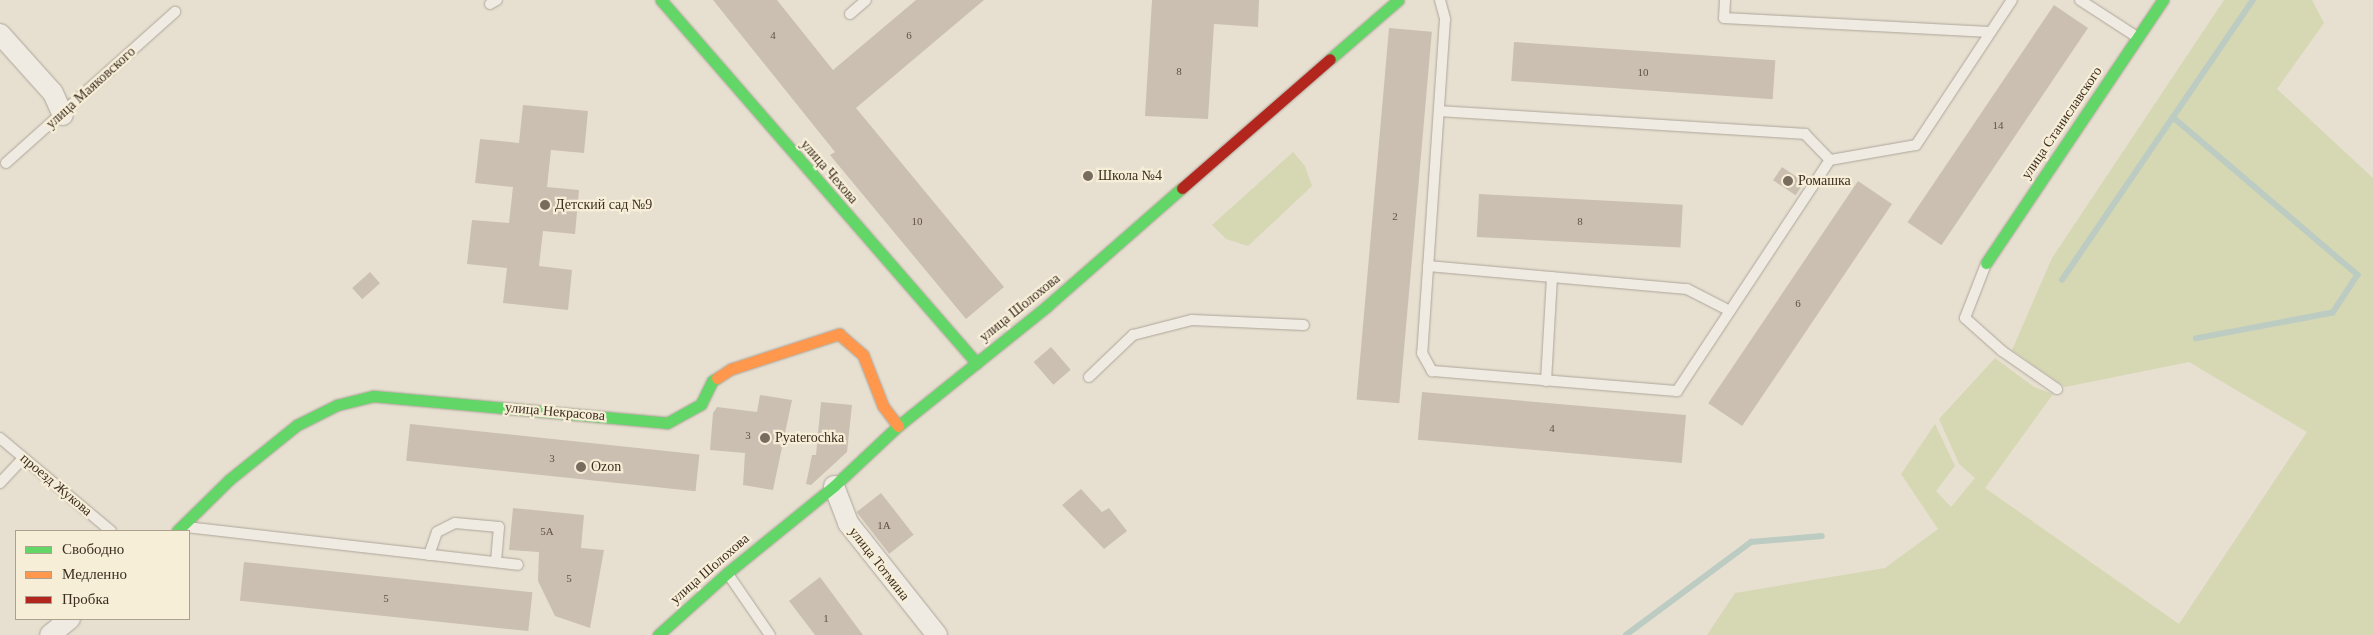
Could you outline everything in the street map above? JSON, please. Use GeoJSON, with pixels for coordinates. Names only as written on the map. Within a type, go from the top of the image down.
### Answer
{"type":"FeatureCollection","features":[{"type":"Feature","properties":{"kind":"street","name":"улица Чехова"},"geometry":{"type":"LineString","coordinates":[[661,0],[976,363]]}},
{"type":"Feature","properties":{"kind":"street","name":"улица Шолохова"},"geometry":{"type":"LineString","coordinates":[[658,635],[727,573],[834,486],[898,426],[1048,306],[1398,0]]}},
{"type":"Feature","properties":{"kind":"street","name":"улица Станиславского"},"geometry":{"type":"LineString","coordinates":[[1986,263],[2163,0]]}},
{"type":"Feature","properties":{"kind":"street"},"geometry":{"type":"LineString","coordinates":[[0,34],[53,92],[63,115]]}},
{"type":"Feature","properties":{"kind":"street","name":"улица Некрасова"},"geometry":{"type":"LineString","coordinates":[[180,529],[230,479],[297,425],[337,405],[373,396],[667,423],[701,404],[712,381],[731,369],[839,334],[864,354],[883,406],[898,426]]}},
{"type":"Feature","properties":{"kind":"street","name":"улица Тотмина"},"geometry":{"type":"LineString","coordinates":[[834,486],[848,523],[937,635]]}},
{"type":"Feature","properties":{"kind":"street"},"geometry":{"type":"LineString","coordinates":[[50,635],[69,620]]}},
{"type":"Feature","properties":{"kind":"lane"},"geometry":{"type":"LineString","coordinates":[[850,14],[866,0]]}},
{"type":"Feature","properties":{"kind":"lane"},"geometry":{"type":"LineString","coordinates":[[1440,0],[1444,19],[1422,354],[1432,371],[1677,391],[1830,160],[1916,145],[2012,0]]}},
{"type":"Feature","properties":{"kind":"lane"},"geometry":{"type":"LineString","coordinates":[[1725,0],[1724,18],[1990,32]]}},
{"type":"Feature","properties":{"kind":"lane"},"geometry":{"type":"LineString","coordinates":[[2080,0],[2138,37]]}},
{"type":"Feature","properties":{"kind":"lane","name":"улица Маяковского"},"geometry":{"type":"LineString","coordinates":[[6,164],[63,115],[175,12]]}},
{"type":"Feature","properties":{"kind":"lane"},"geometry":{"type":"LineString","coordinates":[[1439,110],[1805,134],[1830,160]]}},
{"type":"Feature","properties":{"kind":"lane"},"geometry":{"type":"LineString","coordinates":[[1986,263],[1965,318],[2002,352],[2056,389]]}},
{"type":"Feature","properties":{"kind":"lane"},"geometry":{"type":"LineString","coordinates":[[1428,266],[1687,289],[1730,311]]}},
{"type":"Feature","properties":{"kind":"lane"},"geometry":{"type":"LineString","coordinates":[[1546,380],[1552,277]]}},
{"type":"Feature","properties":{"kind":"lane"},"geometry":{"type":"LineString","coordinates":[[1089,377],[1133,334],[1192,320],[1304,325]]}},
{"type":"Feature","properties":{"kind":"lane","name":"проезд Жукова"},"geometry":{"type":"LineString","coordinates":[[0,438],[110,530]]}},
{"type":"Feature","properties":{"kind":"lane"},"geometry":{"type":"LineString","coordinates":[[0,483],[23,458]]}},
{"type":"Feature","properties":{"kind":"lane"},"geometry":{"type":"LineString","coordinates":[[429,555],[436,532],[455,523],[499,527],[496,562]]}},
{"type":"Feature","properties":{"kind":"lane"},"geometry":{"type":"LineString","coordinates":[[190,530],[518,565]]}},
{"type":"Feature","properties":{"kind":"lane"},"geometry":{"type":"LineString","coordinates":[[727,573],[770,635]]}},
{"type":"Feature","properties":{"kind":"green space"},"geometry":{"type":"Polygon","coordinates":[[[2224,0],[2312,0],[2324,23],[2277,89],[2373,178],[2373,635],[1707,635],[1735,593],[1885,568],[1938,529],[1901,474],[1935,424],[1955,466],[1936,491],[1951,507],[1975,478],[1959,464],[1939,419],[1995,358],[2034,387],[2053,394],[1985,488],[2179,624],[2307,432],[2189,362],[2065,387],[2012,350],[2052,258],[2224,0]]]}},
{"type":"Feature","properties":{"kind":"green space"},"geometry":{"type":"Polygon","coordinates":[[[1293,152],[1305,166],[1312,186],[1248,246],[1226,239],[1212,225],[1293,152]]]}},
{"type":"Feature","properties":{"kind":"building"},"geometry":{"type":"Polygon","coordinates":[[[713,0],[777,0],[833,70],[916,0],[984,0],[856,108],[1004,287],[966,319],[830,155],[835,152],[713,0]]]}},
{"type":"Feature","properties":{"kind":"building"},"geometry":{"type":"Polygon","coordinates":[[[1152,0],[1259,0],[1258,27],[1214,24],[1208,119],[1145,116],[1152,0]]]}},
{"type":"Feature","properties":{"kind":"building"},"geometry":{"type":"Polygon","coordinates":[[[2054,5],[2088,28],[1941,245],[1907,222],[2054,5]]]}},
{"type":"Feature","properties":{"kind":"building"},"geometry":{"type":"Polygon","coordinates":[[[1389,28],[1432,32],[1399,403],[1356,400],[1389,28]]]}},
{"type":"Feature","properties":{"kind":"building"},"geometry":{"type":"Polygon","coordinates":[[[1514,42],[1775,60],[1773,99],[1511,81],[1514,42]]]}},
{"type":"Feature","properties":{"kind":"building","name":"Детский сад №9"},"geometry":{"type":"Polygon","coordinates":[[[523,105],[588,111],[584,153],[551,150],[547,187],[579,190],[575,234],[543,231],[539,266],[572,270],[568,310],[503,303],[507,268],[467,264],[472,220],[509,223],[513,187],[475,183],[480,139],[519,143],[523,105]]]}},
{"type":"Feature","properties":{"kind":"building","name":"Ромашка"},"geometry":{"type":"Polygon","coordinates":[[[1782,167],[1804,182],[1795,195],[1773,180],[1782,167]]]}},
{"type":"Feature","properties":{"kind":"building"},"geometry":{"type":"Polygon","coordinates":[[[1858,181],[1892,204],[1742,426],[1708,403],[1858,181]]]}},
{"type":"Feature","properties":{"kind":"building"},"geometry":{"type":"Polygon","coordinates":[[[1479,194],[1683,205],[1680,248],[1477,237],[1479,194]]]}},
{"type":"Feature","properties":{"kind":"building"},"geometry":{"type":"Polygon","coordinates":[[[370,272],[380,283],[362,299],[352,288],[370,272]]]}},
{"type":"Feature","properties":{"kind":"building"},"geometry":{"type":"Polygon","coordinates":[[[1051,347],[1071,370],[1053,385],[1034,362],[1051,347]]]}},
{"type":"Feature","properties":{"kind":"building"},"geometry":{"type":"Polygon","coordinates":[[[1422,392],[1686,415],[1682,463],[1418,440],[1422,392]]]}},
{"type":"Feature","properties":{"kind":"building"},"geometry":{"type":"Polygon","coordinates":[[[760,395],[792,400],[773,490],[743,485],[745,453],[710,450],[713,413],[717,407],[757,412],[760,395]]]}},
{"type":"Feature","properties":{"kind":"building"},"geometry":{"type":"Polygon","coordinates":[[[821,402],[852,405],[847,452],[811,485],[806,484],[812,455],[816,455],[821,402]]]}},
{"type":"Feature","properties":{"kind":"building"},"geometry":{"type":"Polygon","coordinates":[[[410,424],[699,454],[696,491],[406,461],[410,424]]]}},
{"type":"Feature","properties":{"kind":"building"},"geometry":{"type":"Polygon","coordinates":[[[1081,489],[1102,512],[1109,508],[1127,531],[1104,549],[1062,505],[1081,489]]]}},
{"type":"Feature","properties":{"kind":"building"},"geometry":{"type":"Polygon","coordinates":[[[881,493],[914,535],[889,554],[857,512],[881,493]]]}},
{"type":"Feature","properties":{"kind":"building"},"geometry":{"type":"Polygon","coordinates":[[[513,508],[584,515],[581,548],[604,550],[590,628],[555,616],[538,581],[539,552],[509,550],[513,508]]]}},
{"type":"Feature","properties":{"kind":"building"},"geometry":{"type":"Polygon","coordinates":[[[244,562],[532,592],[528,631],[240,601],[244,562]]]}},
{"type":"Feature","properties":{"kind":"building"},"geometry":{"type":"Polygon","coordinates":[[[820,577],[863,635],[815,635],[789,601],[820,577]]]}},
{"type":"Feature","properties":{"kind":"waterway"},"geometry":{"type":"LineString","coordinates":[[2062,280],[2253,0]]}},
{"type":"Feature","properties":{"kind":"waterway"},"geometry":{"type":"LineString","coordinates":[[2173,117],[2358,275],[2333,313],[2196,339]]}},
{"type":"Feature","properties":{"kind":"waterway"},"geometry":{"type":"LineString","coordinates":[[1626,635],[1751,542],[1822,536]]}},
{"type":"Feature","properties":{"kind":"traffic: fast"},"geometry":{"type":"LineString","coordinates":[[661,0],[976,363]]}},
{"type":"Feature","properties":{"kind":"traffic: fast"},"geometry":{"type":"LineString","coordinates":[[1330,59],[1398,0]]}},
{"type":"Feature","properties":{"kind":"traffic: fast"},"geometry":{"type":"LineString","coordinates":[[1986,263],[2163,0]]}},
{"type":"Feature","properties":{"kind":"traffic: fast"},"geometry":{"type":"LineString","coordinates":[[658,635],[727,573],[834,486],[898,426],[1047,306],[1182,188]]}},
{"type":"Feature","properties":{"kind":"traffic: fast"},"geometry":{"type":"LineString","coordinates":[[178,530],[230,479],[297,425],[337,405],[373,396],[667,423],[701,404],[712,381],[717,378]]}},
{"type":"Feature","properties":{"kind":"traffic: slow"},"geometry":{"type":"LineString","coordinates":[[717,378],[731,369],[839,334],[863,355],[883,406],[898,426]]}},
{"type":"Feature","properties":{"kind":"traffic: jam"},"geometry":{"type":"LineString","coordinates":[[1182,188],[1330,59]]}},
{"type":"Feature","properties":{"kind":"place","name":"Школа №4"},"geometry":{"type":"Point","coordinates":[1088,176]}},
{"type":"Feature","properties":{"kind":"place","name":"Ромашка"},"geometry":{"type":"Point","coordinates":[1788,181]}},
{"type":"Feature","properties":{"kind":"place","name":"Детский сад №9"},"geometry":{"type":"Point","coordinates":[545,205]}},
{"type":"Feature","properties":{"kind":"place","name":"Pyaterochka"},"geometry":{"type":"Point","coordinates":[765,438]}},
{"type":"Feature","properties":{"kind":"place","name":"Ozon"},"geometry":{"type":"Point","coordinates":[581,467]}}]}
